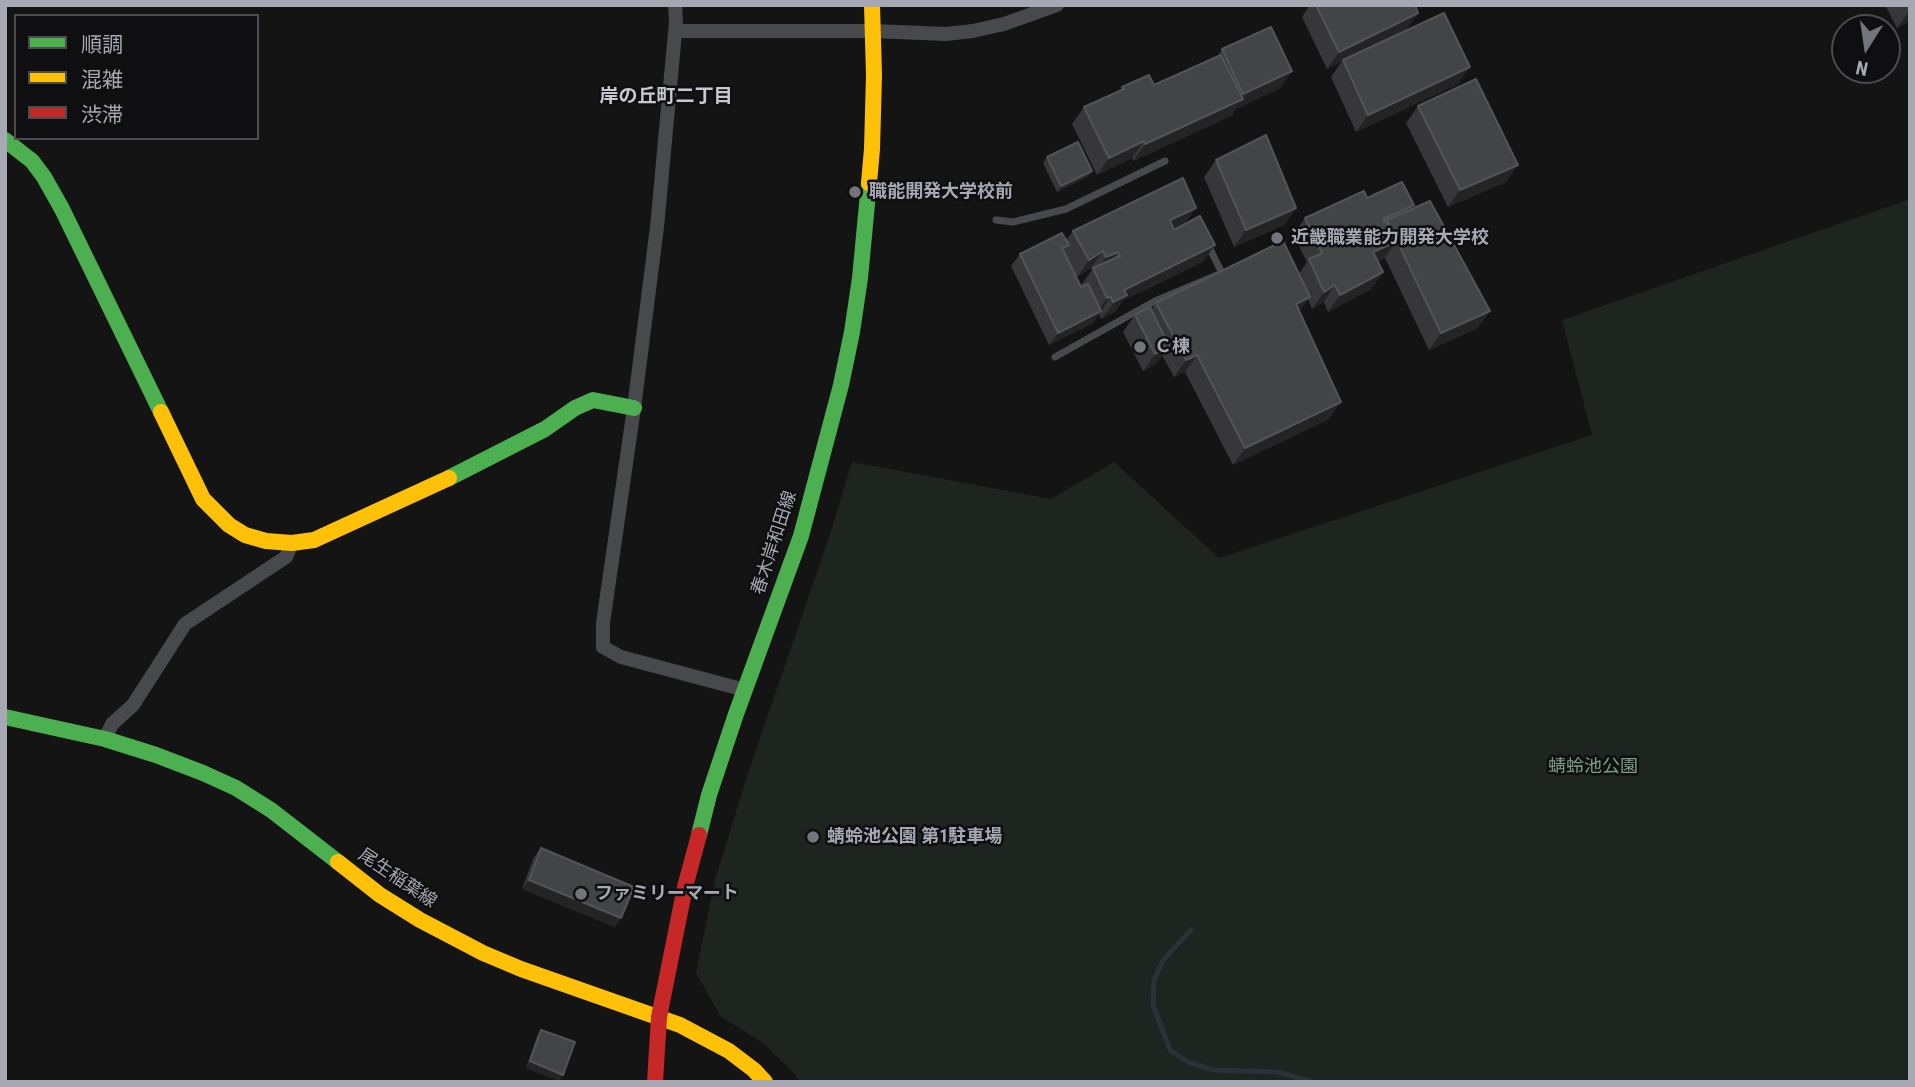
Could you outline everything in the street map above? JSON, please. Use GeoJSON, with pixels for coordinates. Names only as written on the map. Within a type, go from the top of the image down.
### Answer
{"type":"FeatureCollection","features":[{"type":"Feature","properties":{"kind":"street"},"geometry":{"type":"LineString","coordinates":[[675,5],[657,228],[603,623],[603,647],[621,657],[745,690]]}},
{"type":"Feature","properties":{"kind":"street","name":"春木岸和田線"},"geometry":{"type":"LineString","coordinates":[[655,1082],[659,1017],[691,863],[709,795],[801,536],[841,385],[852,332],[872,149],[872,5]]}},
{"type":"Feature","properties":{"kind":"street"},"geometry":{"type":"LineString","coordinates":[[675,31],[873,31],[946,34],[1004,24],[1057,5]]}},
{"type":"Feature","properties":{"kind":"street"},"geometry":{"type":"LineString","coordinates":[[5,141],[32,161],[62,209],[203,499],[229,525],[245,535],[266,541],[292,543],[314,540],[534,435],[575,408],[593,400],[634,408]]}},
{"type":"Feature","properties":{"kind":"street"},"geometry":{"type":"LineString","coordinates":[[105,739],[112,724],[133,705],[185,624],[286,557],[292,543]]}},
{"type":"Feature","properties":{"kind":"street","name":"尾生稲葉線"},"geometry":{"type":"LineString","coordinates":[[5,717],[105,739],[178,763],[236,788],[271,810],[380,895],[420,920],[521,969],[681,1025],[729,1051],[765,1082]]}},
{"type":"Feature","properties":{"kind":"lane"},"geometry":{"type":"LineString","coordinates":[[996,220],[1013,222],[1066,209],[1165,161]]}},
{"type":"Feature","properties":{"kind":"lane"},"geometry":{"type":"LineString","coordinates":[[1055,357],[1155,301],[1222,273],[1204,234]]}},
{"type":"Feature","properties":{"kind":"green space","name":"蜻蛉池公園"},"geometry":{"type":"Polygon","coordinates":[[[1910,199],[1910,1082],[800,1082],[763,1043],[720,1016],[696,972],[715,880],[852,462],[1051,499],[1114,462],[1219,558],[1592,435],[1562,320],[1910,199]]]}},
{"type":"Feature","properties":{"kind":"building"},"geometry":{"type":"Polygon","coordinates":[[[1316,5],[1415,5],[1418,13],[1339,52],[1316,5]]]}},
{"type":"Feature","properties":{"kind":"building"},"geometry":{"type":"Polygon","coordinates":[[[1444,13],[1470,67],[1368,115],[1343,60],[1444,13]]]}},
{"type":"Feature","properties":{"kind":"building"},"geometry":{"type":"Polygon","coordinates":[[[1271,27],[1292,71],[1243,94],[1222,49],[1271,27]]]}},
{"type":"Feature","properties":{"kind":"building"},"geometry":{"type":"Polygon","coordinates":[[[1221,55],[1243,99],[1109,158],[1084,107],[1149,75],[1154,85],[1221,55]]]}},
{"type":"Feature","properties":{"kind":"building"},"geometry":{"type":"Polygon","coordinates":[[[1476,79],[1518,165],[1460,190],[1418,106],[1476,79]]]}},
{"type":"Feature","properties":{"kind":"building"},"geometry":{"type":"Polygon","coordinates":[[[1266,135],[1296,208],[1246,230],[1216,160],[1266,135]]]}},
{"type":"Feature","properties":{"kind":"building"},"geometry":{"type":"Polygon","coordinates":[[[1078,142],[1092,171],[1061,186],[1047,157],[1078,142]]]}},
{"type":"Feature","properties":{"kind":"building"},"geometry":{"type":"Polygon","coordinates":[[[1183,178],[1196,208],[1170,220],[1174,230],[1200,216],[1215,245],[1124,290],[1127,295],[1113,302],[1111,297],[1107,298],[1093,268],[1120,256],[1118,252],[1106,257],[1103,251],[1089,260],[1073,231],[1183,178]]]}},
{"type":"Feature","properties":{"kind":"building"},"geometry":{"type":"Polygon","coordinates":[[[1402,182],[1414,205],[1384,217],[1396,242],[1373,252],[1383,272],[1340,295],[1335,285],[1324,292],[1309,259],[1322,253],[1305,218],[1364,191],[1367,198],[1402,182]]]}},
{"type":"Feature","properties":{"kind":"building"},"geometry":{"type":"Polygon","coordinates":[[[1430,201],[1490,311],[1441,333],[1387,220],[1430,201]]]}},
{"type":"Feature","properties":{"kind":"building"},"geometry":{"type":"Polygon","coordinates":[[[1062,233],[1069,245],[1062,248],[1081,287],[1088,284],[1101,311],[1058,333],[1020,254],[1062,233]]]}},
{"type":"Feature","properties":{"kind":"building"},"geometry":{"type":"Polygon","coordinates":[[[1283,241],[1310,297],[1296,304],[1341,402],[1245,448],[1197,355],[1186,360],[1156,303],[1283,241]]]}},
{"type":"Feature","properties":{"kind":"building"},"geometry":{"type":"Polygon","coordinates":[[[1150,307],[1169,346],[1155,354],[1135,315],[1150,307]]]}},
{"type":"Feature","properties":{"kind":"building"},"geometry":{"type":"Polygon","coordinates":[[[541,848],[634,887],[621,918],[529,880],[541,848]]]}},
{"type":"Feature","properties":{"kind":"building"},"geometry":{"type":"Polygon","coordinates":[[[541,1030],[575,1042],[563,1075],[530,1061],[541,1030]]]}},
{"type":"Feature","properties":{"kind":"waterway"},"geometry":{"type":"LineString","coordinates":[[1191,930],[1164,959],[1154,980],[1153,1005],[1170,1050],[1188,1062],[1213,1070],[1277,1072],[1313,1082]]}},
{"type":"Feature","properties":{"kind":"traffic: fast"},"geometry":{"type":"LineString","coordinates":[[5,140],[32,161],[44,177],[161,412]]}},
{"type":"Feature","properties":{"kind":"traffic: fast"},"geometry":{"type":"LineString","coordinates":[[699,835],[709,795],[736,714],[801,536],[841,385],[860,278],[869,183]]}},
{"type":"Feature","properties":{"kind":"traffic: fast"},"geometry":{"type":"LineString","coordinates":[[449,478],[545,429],[575,408],[593,400],[634,408]]}},
{"type":"Feature","properties":{"kind":"traffic: fast"},"geometry":{"type":"LineString","coordinates":[[5,717],[105,739],[203,773],[236,788],[271,810],[338,862]]}},
{"type":"Feature","properties":{"kind":"traffic: slow"},"geometry":{"type":"LineString","coordinates":[[869,183],[874,75],[872,5]]}},
{"type":"Feature","properties":{"kind":"traffic: slow"},"geometry":{"type":"LineString","coordinates":[[161,412],[203,499],[229,525],[245,535],[266,541],[292,543],[314,540],[449,478]]}},
{"type":"Feature","properties":{"kind":"traffic: slow"},"geometry":{"type":"LineString","coordinates":[[338,862],[380,895],[420,920],[483,953],[680,1025],[729,1051],[765,1082]]}},
{"type":"Feature","properties":{"kind":"traffic: jam"},"geometry":{"type":"LineString","coordinates":[[655,1082],[659,1017],[685,887],[699,835]]}},
{"type":"Feature","properties":{"kind":"place","name":"職能開発大学校前"},"geometry":{"type":"Point","coordinates":[855,192]}},
{"type":"Feature","properties":{"kind":"place","name":"近畿職業能力開発大学校"},"geometry":{"type":"Point","coordinates":[1277,238]}},
{"type":"Feature","properties":{"kind":"place","name":"Ｃ棟"},"geometry":{"type":"Point","coordinates":[1140,347]}},
{"type":"Feature","properties":{"kind":"place","name":"蜻蛉池公園 第1駐車場"},"geometry":{"type":"Point","coordinates":[813,837]}},
{"type":"Feature","properties":{"kind":"place","name":"ファミリーマート"},"geometry":{"type":"Point","coordinates":[581,894]}},
{"type":"Feature","properties":{"kind":"district","name":"岸の丘町二丁目"},"geometry":{"type":"Point","coordinates":[666,97]}}]}
